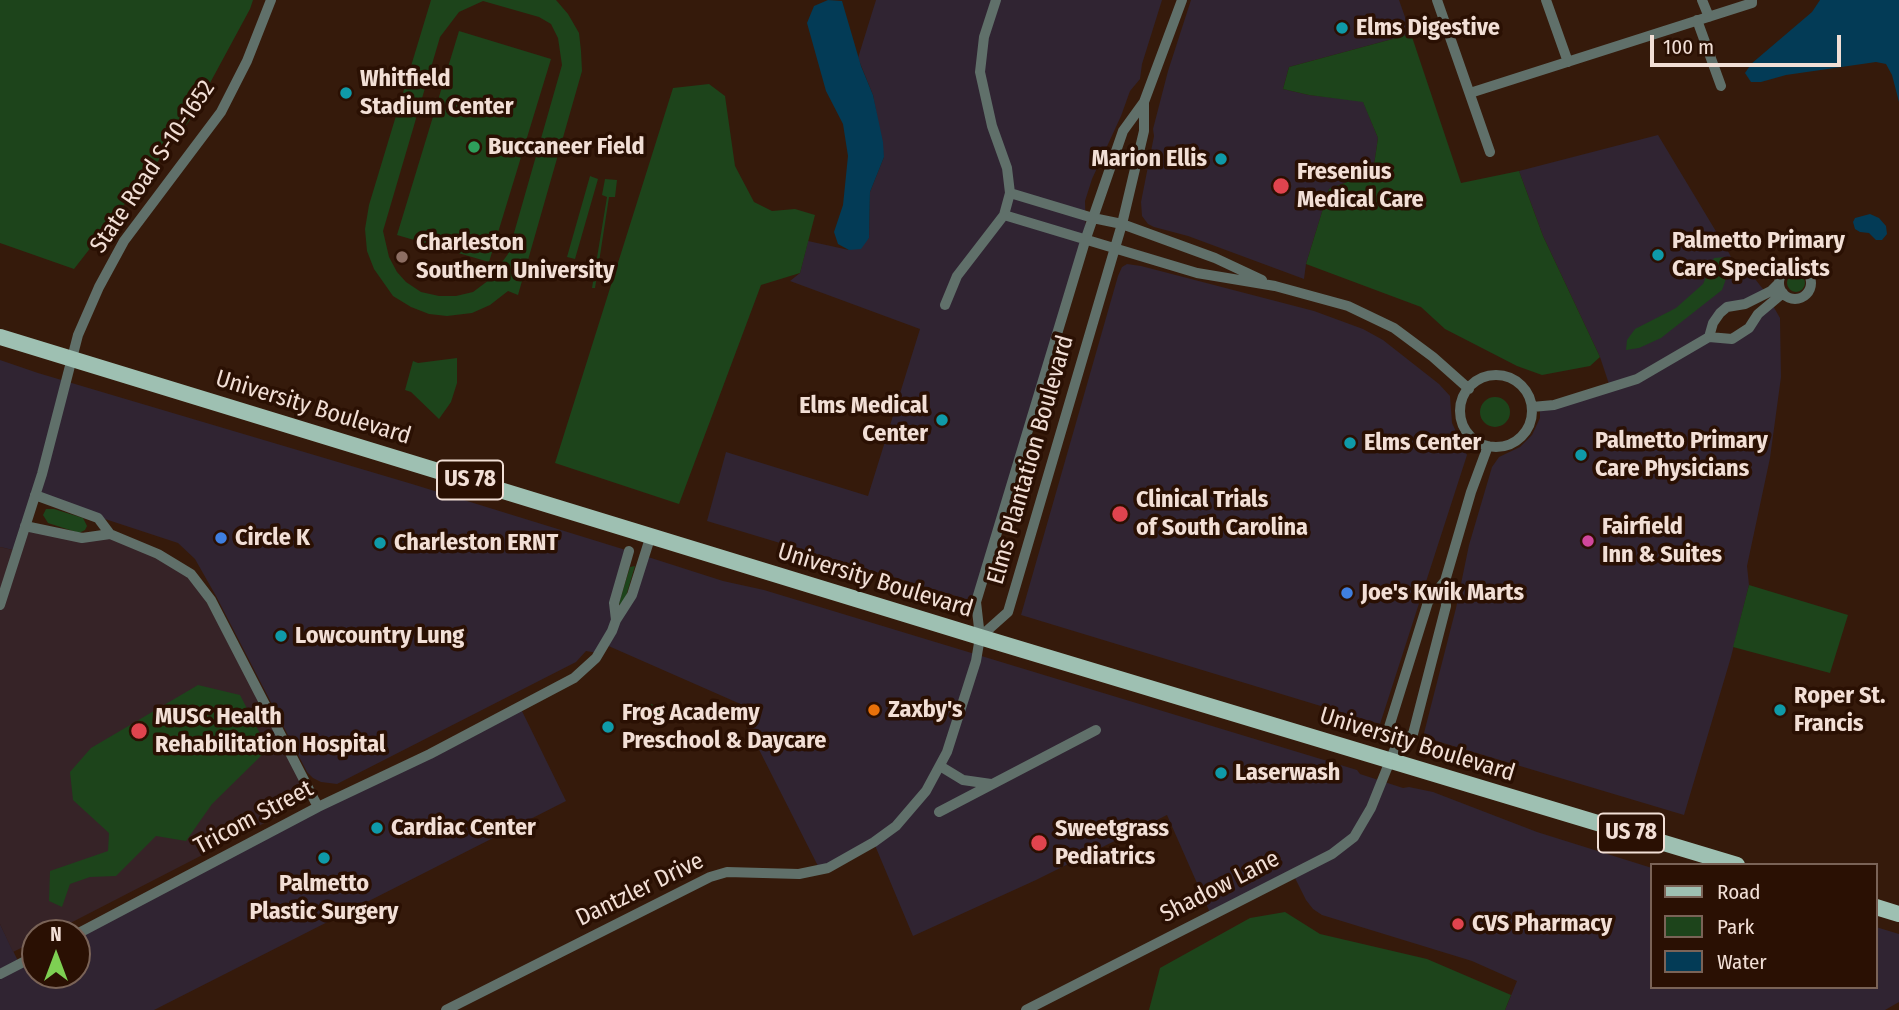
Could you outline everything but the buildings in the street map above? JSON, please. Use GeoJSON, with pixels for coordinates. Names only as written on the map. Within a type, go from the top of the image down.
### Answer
{"type":"FeatureCollection","features":[{"type":"Feature","properties":{"kind":"main road","name":"University Boulevard"},"geometry":{"type":"LineString","coordinates":[[0,337],[980,637],[1394,753],[1731,863]]}},
{"type":"Feature","properties":{"kind":"main road"},"geometry":{"type":"LineString","coordinates":[[1878,908],[1899,914]]}},
{"type":"Feature","properties":{"kind":"street","name":"State Road S-10-1652"},"geometry":{"type":"LineString","coordinates":[[0,605],[35,495],[78,335],[111,263],[150,203],[182,166],[220,112],[247,61],[271,0]]}},
{"type":"Feature","properties":{"kind":"street"},"geometry":{"type":"LineString","coordinates":[[945,305],[957,276],[1004,215],[1010,192],[1007,168],[992,126],[980,72],[984,37],[996,0]]}},
{"type":"Feature","properties":{"kind":"street","name":"Elms Plantation Boulevard"},"geometry":{"type":"LineString","coordinates":[[980,637],[976,602],[1086,238],[1123,131],[1144,102],[1182,0]]}},
{"type":"Feature","properties":{"kind":"street"},"geometry":{"type":"LineString","coordinates":[[1437,0],[1490,152]]}},
{"type":"Feature","properties":{"kind":"street"},"geometry":{"type":"LineString","coordinates":[[1546,0],[1569,62]]}},
{"type":"Feature","properties":{"kind":"street"},"geometry":{"type":"LineString","coordinates":[[1702,0],[1709,17]]}},
{"type":"Feature","properties":{"kind":"street"},"geometry":{"type":"LineString","coordinates":[[1470,93],[1752,3],[1752,0]]}},
{"type":"Feature","properties":{"kind":"street"},"geometry":{"type":"LineString","coordinates":[[1698,20],[1721,86]]}},
{"type":"Feature","properties":{"kind":"street","name":"Elms Plantation Boulevard"},"geometry":{"type":"LineString","coordinates":[[980,637],[1008,612],[1122,224],[1144,131],[1144,102]]}},
{"type":"Feature","properties":{"kind":"street"},"geometry":{"type":"LineString","coordinates":[[1010,192],[1093,218],[1122,224],[1215,258],[1275,286]]}},
{"type":"Feature","properties":{"kind":"street"},"geometry":{"type":"LineString","coordinates":[[1004,215],[1198,273],[1275,286],[1348,306],[1394,328],[1433,357],[1469,389]]}},
{"type":"Feature","properties":{"kind":"street"},"geometry":{"type":"LineString","coordinates":[[1532,407],[1554,405],[1637,379],[1709,337],[1732,339],[1749,328],[1781,288],[1771,290],[1745,304],[1727,307],[1713,323],[1709,337]]}},
{"type":"Feature","properties":{"kind":"street"},"geometry":{"type":"LineString","coordinates":[[1494,375],[1505,376],[1523,388],[1532,407],[1531,419],[1520,438],[1499,447],[1478,442],[1469,435],[1460,414],[1461,402],[1469,389],[1483,378],[1494,375]]}},
{"type":"Feature","properties":{"kind":"street"},"geometry":{"type":"LineString","coordinates":[[1394,753],[1413,734],[1446,606],[1445,581],[1471,492],[1488,446]]}},
{"type":"Feature","properties":{"kind":"street"},"geometry":{"type":"LineString","coordinates":[[35,495],[99,518],[110,534]]}},
{"type":"Feature","properties":{"kind":"street"},"geometry":{"type":"LineString","coordinates":[[25,526],[82,538],[110,534],[158,554],[191,574],[211,600],[318,807]]}},
{"type":"Feature","properties":{"kind":"street","name":"Tricom Street"},"geometry":{"type":"LineString","coordinates":[[91,927],[318,807],[430,754],[574,678],[596,658],[632,594],[651,535]]}},
{"type":"Feature","properties":{"kind":"street","name":"Tricom Street"},"geometry":{"type":"LineString","coordinates":[[616,620],[614,603],[629,551]]}},
{"type":"Feature","properties":{"kind":"street"},"geometry":{"type":"LineString","coordinates":[[1394,753],[1389,727],[1428,602],[1445,581]]}},
{"type":"Feature","properties":{"kind":"street","name":"Dantzler Drive"},"geometry":{"type":"LineString","coordinates":[[446,1010],[710,877],[727,872],[799,874],[828,868],[874,842],[895,826],[926,791],[940,766],[958,719],[980,637]]}},
{"type":"Feature","properties":{"kind":"street"},"geometry":{"type":"LineString","coordinates":[[939,812],[1096,730]]}},
{"type":"Feature","properties":{"kind":"street","name":"Shadow Lane"},"geometry":{"type":"LineString","coordinates":[[1026,1010],[1345,846],[1361,827],[1394,753]]}},
{"type":"Feature","properties":{"kind":"street"},"geometry":{"type":"LineString","coordinates":[[940,766],[963,780],[993,784]]}},
{"type":"Feature","properties":{"kind":"street"},"geometry":{"type":"LineString","coordinates":[[0,974],[21,963]]}},
{"type":"Feature","properties":{"kind":"shaded area"},"geometry":{"type":"Polygon","coordinates":[[[876,0],[1162,0],[1140,79],[1130,91],[1085,201],[1086,238],[976,602],[707,521],[726,452],[868,496],[920,329],[790,281],[800,273],[808,241],[849,250],[869,238],[870,192],[884,157],[873,95],[858,58],[876,0]]]}},
{"type":"Feature","properties":{"kind":"shaded area"},"geometry":{"type":"Polygon","coordinates":[[[1191,0],[1399,0],[1411,34],[1289,67],[1283,89],[1363,101],[1378,138],[1373,172],[1329,189],[1304,279],[1188,236],[1154,227],[1142,216],[1141,202],[1154,136],[1153,129],[1191,0]]]}},
{"type":"Feature","properties":{"kind":"shaded area"},"geometry":{"type":"Polygon","coordinates":[[[1658,135],[1740,275],[1752,275],[1766,293],[1727,307],[1709,337],[1732,339],[1772,304],[1780,318],[1781,377],[1770,458],[1747,566],[1749,585],[1731,657],[1684,815],[1423,737],[1469,545],[1492,467],[1499,457],[1520,447],[1532,435],[1540,418],[1540,407],[1610,387],[1600,357],[1543,236],[1519,171],[1658,135]]]}},
{"type":"Feature","properties":{"kind":"shaded area"},"geometry":{"type":"Polygon","coordinates":[[[1127,264],[1314,311],[1363,329],[1383,340],[1439,384],[1450,396],[1452,423],[1467,455],[1380,724],[1021,615],[1118,276],[1122,267],[1127,264]]]}},
{"type":"Feature","properties":{"kind":"shaded area"},"geometry":{"type":"Polygon","coordinates":[[[0,360],[629,551],[616,620],[645,556],[1357,770],[1360,774],[1403,788],[1433,792],[1537,832],[1650,867],[1650,989],[1878,989],[1878,928],[1899,934],[1899,1002],[1885,1010],[1505,1010],[1517,981],[1472,961],[1322,915],[1306,900],[1293,874],[1211,915],[1167,815],[1036,880],[913,936],[874,843],[820,870],[739,710],[745,706],[604,644],[598,653],[586,651],[576,662],[337,784],[321,782],[307,772],[216,596],[195,559],[178,543],[35,496],[17,551],[0,547],[0,360]]]}},
{"type":"Feature","properties":{"kind":"shaded area","name":"MUSC Health Rehabilitation Hospital"},"geometry":{"type":"Polygon","coordinates":[[[25,526],[82,538],[110,534],[191,574],[306,783],[293,791],[292,800],[280,815],[78,919],[21,919],[21,948],[13,952],[0,924],[0,547],[17,551],[25,526]]]}},
{"type":"Feature","properties":{"kind":"shaded area"},"geometry":{"type":"Polygon","coordinates":[[[520,707],[566,801],[154,1010],[0,1010],[0,924],[19,963],[21,962],[21,989],[91,989],[91,927],[520,707]]]}},
{"type":"Feature","properties":{"kind":"green space"},"geometry":{"type":"Polygon","coordinates":[[[0,0],[253,0],[190,120],[74,269],[0,243],[0,0]]]}},
{"type":"Feature","properties":{"kind":"green space"},"geometry":{"type":"Polygon","coordinates":[[[431,0],[556,0],[579,33],[582,71],[518,295],[508,291],[490,305],[472,313],[447,316],[429,314],[411,307],[393,296],[374,269],[367,251],[365,229],[369,205],[431,0]],[[483,1],[459,12],[440,37],[383,231],[389,257],[397,272],[421,292],[456,296],[473,292],[489,280],[508,254],[562,65],[558,38],[551,24],[539,17],[483,1]]]}},
{"type":"Feature","properties":{"kind":"green space","name":"Buccaneer Field"},"geometry":{"type":"Polygon","coordinates":[[[459,31],[551,59],[489,262],[397,235],[459,31]]]}},
{"type":"Feature","properties":{"kind":"green space"},"geometry":{"type":"Polygon","coordinates":[[[1411,34],[1461,183],[1519,171],[1543,236],[1600,357],[1590,366],[1542,375],[1517,366],[1445,329],[1421,307],[1306,264],[1329,189],[1373,172],[1378,138],[1363,102],[1283,89],[1289,67],[1411,34]]]}},
{"type":"Feature","properties":{"kind":"green space"},"geometry":{"type":"Polygon","coordinates":[[[709,84],[725,96],[735,166],[754,202],[772,211],[795,209],[815,215],[800,273],[761,285],[679,504],[555,463],[673,88],[709,84]]]}},
{"type":"Feature","properties":{"kind":"green space"},"geometry":{"type":"Polygon","coordinates":[[[590,176],[598,179],[575,259],[567,257],[590,176]]]}},
{"type":"Feature","properties":{"kind":"green space"},"geometry":{"type":"Polygon","coordinates":[[[605,179],[617,180],[615,197],[609,197],[595,288],[592,288],[607,197],[602,195],[605,179]]]}},
{"type":"Feature","properties":{"kind":"green space"},"geometry":{"type":"Polygon","coordinates":[[[1726,257],[1727,276],[1722,290],[1661,338],[1639,348],[1626,350],[1627,340],[1635,329],[1676,308],[1703,284],[1714,258],[1726,257]]]}},
{"type":"Feature","properties":{"kind":"green space"},"geometry":{"type":"Polygon","coordinates":[[[1796,274],[1802,277],[1805,283],[1802,289],[1796,292],[1790,289],[1787,283],[1790,277],[1796,274]]]}},
{"type":"Feature","properties":{"kind":"green space"},"geometry":{"type":"Polygon","coordinates":[[[457,358],[457,383],[451,402],[439,419],[411,392],[405,390],[413,361],[418,363],[457,358]]]}},
{"type":"Feature","properties":{"kind":"green space"},"geometry":{"type":"Polygon","coordinates":[[[1495,397],[1506,401],[1510,412],[1506,423],[1495,427],[1484,423],[1480,412],[1484,401],[1495,397]]]}},
{"type":"Feature","properties":{"kind":"green space"},"geometry":{"type":"Polygon","coordinates":[[[46,509],[83,518],[87,526],[79,533],[48,523],[43,515],[46,509]]]}},
{"type":"Feature","properties":{"kind":"green space"},"geometry":{"type":"Polygon","coordinates":[[[635,566],[624,603],[620,605],[630,567],[635,566]]]}},
{"type":"Feature","properties":{"kind":"green space"},"geometry":{"type":"Polygon","coordinates":[[[1749,585],[1848,615],[1830,673],[1733,647],[1749,585]]]}},
{"type":"Feature","properties":{"kind":"green space"},"geometry":{"type":"Polygon","coordinates":[[[198,685],[240,695],[268,749],[212,804],[186,841],[156,836],[116,876],[90,877],[70,884],[62,907],[49,901],[50,871],[108,851],[109,833],[73,800],[70,772],[91,748],[198,685]]]}},
{"type":"Feature","properties":{"kind":"green space"},"geometry":{"type":"Polygon","coordinates":[[[651,704],[666,711],[660,726],[644,719],[651,704]]]}},
{"type":"Feature","properties":{"kind":"green space"},"geometry":{"type":"Polygon","coordinates":[[[1285,912],[1320,934],[1427,959],[1511,995],[1505,1010],[1149,1010],[1160,968],[1250,918],[1285,912]]]}},
{"type":"Feature","properties":{"kind":"water"},"geometry":{"type":"Polygon","coordinates":[[[828,0],[842,1],[861,66],[873,95],[883,142],[884,157],[870,192],[869,238],[861,249],[849,250],[838,244],[834,232],[843,205],[848,156],[843,124],[826,91],[807,23],[814,6],[828,0]]]}},
{"type":"Feature","properties":{"kind":"water"},"geometry":{"type":"Polygon","coordinates":[[[1820,0],[1899,0],[1899,102],[1892,75],[1886,64],[1876,62],[1751,82],[1745,73],[1751,64],[1812,12],[1820,0]]]}},
{"type":"Feature","properties":{"kind":"water"},"geometry":{"type":"Polygon","coordinates":[[[1870,214],[1879,218],[1886,226],[1887,234],[1882,240],[1876,240],[1869,233],[1855,229],[1855,218],[1870,214]]]}},
{"type":"Feature","properties":{"kind":"place","name":"Elms Digestive"},"geometry":{"type":"Point","coordinates":[1342,28]}},
{"type":"Feature","properties":{"kind":"place","name":"Whitfield Stadium Center"},"geometry":{"type":"Point","coordinates":[346,93]}},
{"type":"Feature","properties":{"kind":"place","name":"Buccaneer Field"},"geometry":{"type":"Point","coordinates":[474,147]}},
{"type":"Feature","properties":{"kind":"place","name":"Marion Ellis"},"geometry":{"type":"Point","coordinates":[1221,159]}},
{"type":"Feature","properties":{"kind":"place","name":"Fresenius Medical Care"},"geometry":{"type":"Point","coordinates":[1281,186]}},
{"type":"Feature","properties":{"kind":"place","name":"Palmetto Primary Care Specialists"},"geometry":{"type":"Point","coordinates":[1658,255]}},
{"type":"Feature","properties":{"kind":"place","name":"Charleston Southern University"},"geometry":{"type":"Point","coordinates":[402,257]}},
{"type":"Feature","properties":{"kind":"place","name":"Elms Medical Center"},"geometry":{"type":"Point","coordinates":[942,420]}},
{"type":"Feature","properties":{"kind":"place","name":"Elms Center"},"geometry":{"type":"Point","coordinates":[1350,443]}},
{"type":"Feature","properties":{"kind":"place","name":"Palmetto Primary Care Physicians"},"geometry":{"type":"Point","coordinates":[1581,455]}},
{"type":"Feature","properties":{"kind":"place","name":"Clinical Trials of South Carolina"},"geometry":{"type":"Point","coordinates":[1120,514]}},
{"type":"Feature","properties":{"kind":"place","name":"Circle K"},"geometry":{"type":"Point","coordinates":[221,538]}},
{"type":"Feature","properties":{"kind":"place","name":"Fairfield Inn & Suites"},"geometry":{"type":"Point","coordinates":[1588,541]}},
{"type":"Feature","properties":{"kind":"place","name":"Charleston ERNT"},"geometry":{"type":"Point","coordinates":[380,543]}},
{"type":"Feature","properties":{"kind":"place","name":"Joe's Kwik Marts"},"geometry":{"type":"Point","coordinates":[1347,593]}},
{"type":"Feature","properties":{"kind":"place","name":"Lowcountry Lung"},"geometry":{"type":"Point","coordinates":[281,636]}},
{"type":"Feature","properties":{"kind":"place","name":"Zaxby's"},"geometry":{"type":"Point","coordinates":[874,710]}},
{"type":"Feature","properties":{"kind":"place","name":"Roper St. Francis"},"geometry":{"type":"Point","coordinates":[1780,710]}},
{"type":"Feature","properties":{"kind":"place","name":"Frog Academy Preschool & Daycare"},"geometry":{"type":"Point","coordinates":[608,727]}},
{"type":"Feature","properties":{"kind":"place","name":"MUSC Health Rehabilitation Hospital"},"geometry":{"type":"Point","coordinates":[139,731]}},
{"type":"Feature","properties":{"kind":"place","name":"Laserwash"},"geometry":{"type":"Point","coordinates":[1221,773]}},
{"type":"Feature","properties":{"kind":"place","name":"Cardiac Center"},"geometry":{"type":"Point","coordinates":[377,828]}},
{"type":"Feature","properties":{"kind":"place","name":"Sweetgrass Pediatrics"},"geometry":{"type":"Point","coordinates":[1039,843]}},
{"type":"Feature","properties":{"kind":"place","name":"Palmetto Plastic Surgery"},"geometry":{"type":"Point","coordinates":[324,858]}},
{"type":"Feature","properties":{"kind":"place","name":"CVS Pharmacy"},"geometry":{"type":"Point","coordinates":[1458,924]}}]}
